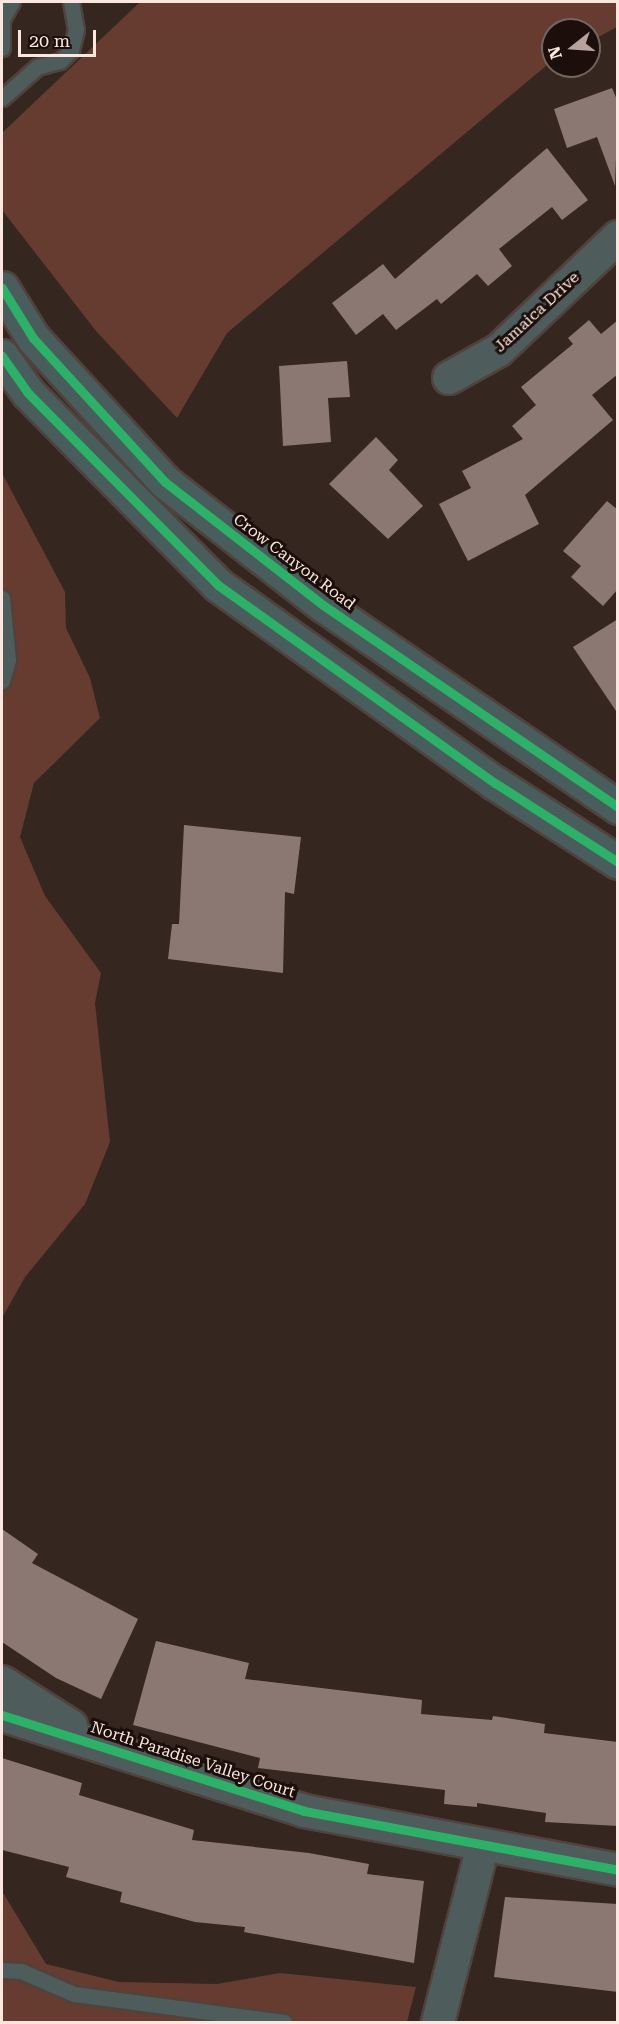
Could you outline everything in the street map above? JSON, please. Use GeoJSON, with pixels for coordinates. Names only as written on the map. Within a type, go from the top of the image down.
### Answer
{"type":"FeatureCollection","features":[{"type":"Feature","properties":{"kind":"main road","name":"Crow Canyon Road"},"geometry":{"type":"LineString","coordinates":[[2,288],[33,338],[165,482],[323,605],[618,807]]}},
{"type":"Feature","properties":{"kind":"main road"},"geometry":{"type":"LineString","coordinates":[[2,356],[28,393],[218,585],[495,783],[618,862]]}},
{"type":"Feature","properties":{"kind":"street","name":"Jamaica Drive"},"geometry":{"type":"LineString","coordinates":[[449,378],[499,350],[618,237]]}},
{"type":"Feature","properties":{"kind":"street","name":"North Paradise Valley Court"},"geometry":{"type":"LineString","coordinates":[[2,1682],[105,1747]]}},
{"type":"Feature","properties":{"kind":"street","name":"North Paradise Valley Court"},"geometry":{"type":"LineString","coordinates":[[2,1715],[304,1811],[618,1870]]}},
{"type":"Feature","properties":{"kind":"street"},"geometry":{"type":"LineString","coordinates":[[438,2022],[483,1846]]}},
{"type":"Feature","properties":{"kind":"lane"},"geometry":{"type":"LineString","coordinates":[[2,48],[3,19],[12,2]]}},
{"type":"Feature","properties":{"kind":"lane"},"geometry":{"type":"LineString","coordinates":[[2,98],[37,67],[60,61],[71,50],[76,30],[71,2]]}},
{"type":"Feature","properties":{"kind":"lane"},"geometry":{"type":"LineString","coordinates":[[2,598],[8,660],[2,681]]}},
{"type":"Feature","properties":{"kind":"lane"},"geometry":{"type":"LineString","coordinates":[[2,1970],[21,1971],[74,1994],[284,2022]]}},
{"type":"Feature","properties":{"kind":"shaded area"},"geometry":{"type":"Polygon","coordinates":[[[140,2],[617,2],[617,27],[601,36],[601,18],[541,18],[541,70],[227,333],[177,418],[96,331],[2,210],[2,133],[140,2]]]}},
{"type":"Feature","properties":{"kind":"shaded area"},"geometry":{"type":"Polygon","coordinates":[[[2,473],[65,592],[66,628],[90,678],[100,718],[34,783],[20,837],[45,896],[101,973],[95,1003],[110,1142],[85,1204],[25,1277],[2,1318],[2,473]]]}},
{"type":"Feature","properties":{"kind":"shaded area"},"geometry":{"type":"Polygon","coordinates":[[[2,1891],[46,1964],[119,1982],[217,1984],[280,1973],[416,1987],[407,2022],[2,2022],[2,1891]]]}},
{"type":"Feature","properties":{"kind":"building"},"geometry":{"type":"Polygon","coordinates":[[[612,88],[618,102],[615,186],[597,137],[567,148],[554,109],[612,88]]]}},
{"type":"Feature","properties":{"kind":"building"},"geometry":{"type":"Polygon","coordinates":[[[547,148],[588,200],[562,220],[552,207],[499,249],[512,266],[488,286],[477,274],[441,304],[437,299],[396,330],[383,314],[356,335],[332,303],[383,264],[395,279],[547,148]]]}},
{"type":"Feature","properties":{"kind":"building"},"geometry":{"type":"Polygon","coordinates":[[[589,320],[601,334],[618,320],[618,374],[592,395],[613,420],[525,495],[539,524],[468,561],[439,504],[471,488],[462,471],[523,439],[512,426],[536,405],[521,387],[573,344],[568,338],[589,320]]]}},
{"type":"Feature","properties":{"kind":"building"},"geometry":{"type":"Polygon","coordinates":[[[347,361],[350,397],[328,398],[331,442],[283,446],[279,366],[347,361]]]}},
{"type":"Feature","properties":{"kind":"building"},"geometry":{"type":"Polygon","coordinates":[[[376,437],[398,460],[389,470],[423,506],[388,539],[329,484],[376,437]]]}},
{"type":"Feature","properties":{"kind":"building"},"geometry":{"type":"Polygon","coordinates":[[[607,501],[618,510],[618,589],[603,606],[571,577],[581,566],[563,551],[607,501]]]}},
{"type":"Feature","properties":{"kind":"building"},"geometry":{"type":"Polygon","coordinates":[[[618,619],[618,714],[573,647],[618,619]]]}},
{"type":"Feature","properties":{"kind":"building"},"geometry":{"type":"Polygon","coordinates":[[[184,825],[301,837],[294,894],[285,892],[283,973],[168,959],[172,924],[179,924],[184,825]]]}},
{"type":"Feature","properties":{"kind":"building"},"geometry":{"type":"Polygon","coordinates":[[[2,1529],[38,1554],[32,1563],[138,1619],[101,1699],[56,1678],[2,1642],[2,1529]]]}},
{"type":"Feature","properties":{"kind":"building"},"geometry":{"type":"Polygon","coordinates":[[[156,1641],[249,1663],[245,1679],[422,1700],[421,1714],[492,1720],[493,1716],[545,1724],[544,1733],[618,1742],[618,1826],[545,1822],[546,1813],[477,1803],[477,1807],[444,1804],[445,1790],[258,1768],[260,1758],[133,1725],[156,1641]]]}},
{"type":"Feature","properties":{"kind":"building"},"geometry":{"type":"Polygon","coordinates":[[[2,1758],[82,1783],[79,1795],[194,1830],[192,1840],[309,1853],[369,1864],[367,1874],[424,1881],[414,1963],[244,1932],[245,1927],[195,1922],[120,1902],[122,1892],[66,1877],[69,1867],[2,1850],[2,1758]]]}},
{"type":"Feature","properties":{"kind":"building"},"geometry":{"type":"Polygon","coordinates":[[[505,1897],[618,1904],[618,1992],[494,1977],[505,1897]]]}},
{"type":"Feature","properties":{"kind":"cycle path"},"geometry":{"type":"LineString","coordinates":[[2,288],[33,338],[165,482],[323,605],[618,807]]}},
{"type":"Feature","properties":{"kind":"cycle path"},"geometry":{"type":"LineString","coordinates":[[2,356],[28,393],[218,585],[495,783],[618,862]]}},
{"type":"Feature","properties":{"kind":"cycle path"},"geometry":{"type":"LineString","coordinates":[[2,1715],[304,1811],[618,1870]]}}]}
